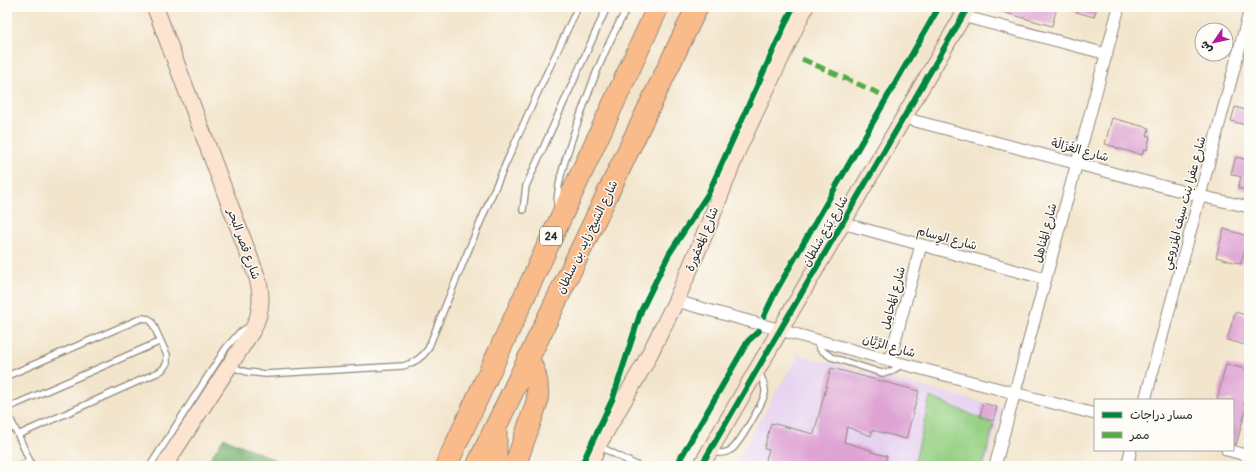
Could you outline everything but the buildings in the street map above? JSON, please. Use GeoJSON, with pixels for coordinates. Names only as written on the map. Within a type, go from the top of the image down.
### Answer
{"type":"FeatureCollection","features":[{"type":"Feature","properties":{"kind":"highway","name":"24"},"geometry":{"type":"LineString","coordinates":[[446,466],[658,7]]}},
{"type":"Feature","properties":{"kind":"highway","name":"شارع الشيخ زايد بن سلطان"},"geometry":{"type":"LineString","coordinates":[[477,466],[697,7]]}},
{"type":"Feature","properties":{"kind":"highway"},"geometry":{"type":"LineString","coordinates":[[515,466],[537,402],[538,393],[536,375],[528,359]]}},
{"type":"Feature","properties":{"kind":"highway"},"geometry":{"type":"LineString","coordinates":[[496,426],[496,466]]}},
{"type":"Feature","properties":{"kind":"street","name":"شارع قصر البحر"},"geometry":{"type":"LineString","coordinates":[[155,7],[259,282],[261,299],[256,324],[233,368],[176,466]]}},
{"type":"Feature","properties":{"kind":"street","name":"شارع قصر البحر"},"geometry":{"type":"LineString","coordinates":[[164,466],[233,368],[260,336],[268,318],[271,298],[268,280],[166,7]]}},
{"type":"Feature","properties":{"kind":"street","name":"شارع المَعمُورة"},"geometry":{"type":"LineString","coordinates":[[590,466],[598,445],[644,365],[676,301],[738,149],[805,7]]}},
{"type":"Feature","properties":{"kind":"street","name":"شارع المَناهِل"},"geometry":{"type":"LineString","coordinates":[[996,466],[1119,7]]}},
{"type":"Feature","properties":{"kind":"street"},"geometry":{"type":"LineString","coordinates":[[965,12],[1107,54]]}},
{"type":"Feature","properties":{"kind":"street","name":"شارع بَدَع سُلطان"},"geometry":{"type":"LineString","coordinates":[[705,460],[757,368],[965,12]]}},
{"type":"Feature","properties":{"kind":"street","name":"شارع عفرا بنت سيف المزروعي"},"geometry":{"type":"LineString","coordinates":[[1145,399],[1249,13]]}},
{"type":"Feature","properties":{"kind":"street","name":"شارع الغَزَالَة"},"geometry":{"type":"LineString","coordinates":[[904,118],[1200,196],[1249,207]]}},
{"type":"Feature","properties":{"kind":"street","name":"شارع الوِسام"},"geometry":{"type":"LineString","coordinates":[[842,223],[1046,278]]}},
{"type":"Feature","properties":{"kind":"street","name":"شارع المَحامِل"},"geometry":{"type":"LineString","coordinates":[[890,359],[921,245]]}},
{"type":"Feature","properties":{"kind":"street","name":"شارع الرَّيَّان"},"geometry":{"type":"LineString","coordinates":[[676,301],[890,359],[903,364],[1094,414]]}},
{"type":"Feature","properties":{"kind":"street"},"geometry":{"type":"LineString","coordinates":[[1127,466],[1131,451]]}},
{"type":"Feature","properties":{"kind":"street"},"geometry":{"type":"LineString","coordinates":[[1231,451],[1249,456]]}},
{"type":"Feature","properties":{"kind":"lane"},"geometry":{"type":"LineString","coordinates":[[233,368],[266,374],[403,366],[421,358],[428,349],[488,201],[578,7]]}},
{"type":"Feature","properties":{"kind":"lane"},"geometry":{"type":"LineString","coordinates":[[523,210],[526,186],[607,7]]}},
{"type":"Feature","properties":{"kind":"lane"},"geometry":{"type":"LineString","coordinates":[[558,222],[558,191],[563,165],[594,77],[613,35],[628,7]]}},
{"type":"Feature","properties":{"kind":"lane"},"geometry":{"type":"LineString","coordinates":[[7,376],[142,318],[149,319],[152,322],[161,341],[167,359],[165,366],[160,372],[18,435]]}},
{"type":"Feature","properties":{"kind":"lane"},"geometry":{"type":"LineString","coordinates":[[150,466],[226,348],[238,333],[256,324]]}},
{"type":"Feature","properties":{"kind":"lane"},"geometry":{"type":"LineString","coordinates":[[815,339],[820,349],[831,357],[882,372],[890,372],[903,364]]}},
{"type":"Feature","properties":{"kind":"lane"},"geometry":{"type":"LineString","coordinates":[[7,408],[161,341]]}},
{"type":"Feature","properties":{"kind":"lane"},"geometry":{"type":"LineString","coordinates":[[7,412],[31,464],[18,466]]}},
{"type":"Feature","properties":{"kind":"lane"},"geometry":{"type":"LineString","coordinates":[[7,430],[14,427]]}},
{"type":"Feature","properties":{"kind":"lane"},"geometry":{"type":"LineString","coordinates":[[598,445],[638,466]]}},
{"type":"Feature","properties":{"kind":"shaded area"},"geometry":{"type":"Polygon","coordinates":[[[798,355],[1002,407],[986,466],[733,466],[798,355]]]}},
{"type":"Feature","properties":{"kind":"green space"},"geometry":{"type":"Polygon","coordinates":[[[930,397],[994,424],[983,466],[914,466],[930,397]]]}},
{"type":"Feature","properties":{"kind":"green space"},"geometry":{"type":"Polygon","coordinates":[[[224,438],[289,466],[205,466],[224,438]]]}},
{"type":"Feature","properties":{"kind":"marked path"},"geometry":{"type":"LineString","coordinates":[[802,59],[887,97]]}},
{"type":"Feature","properties":{"kind":"cycle path"},"geometry":{"type":"LineString","coordinates":[[581,466],[613,398],[641,311],[669,254],[708,194],[793,7]]}},
{"type":"Feature","properties":{"kind":"cycle path"},"geometry":{"type":"LineString","coordinates":[[764,316],[776,291],[939,7]]}},
{"type":"Feature","properties":{"kind":"cycle path"},"geometry":{"type":"LineString","coordinates":[[701,466],[968,7]]}},
{"type":"Feature","properties":{"kind":"cycle path"},"geometry":{"type":"LineString","coordinates":[[676,466],[748,341],[759,331]]}}]}
